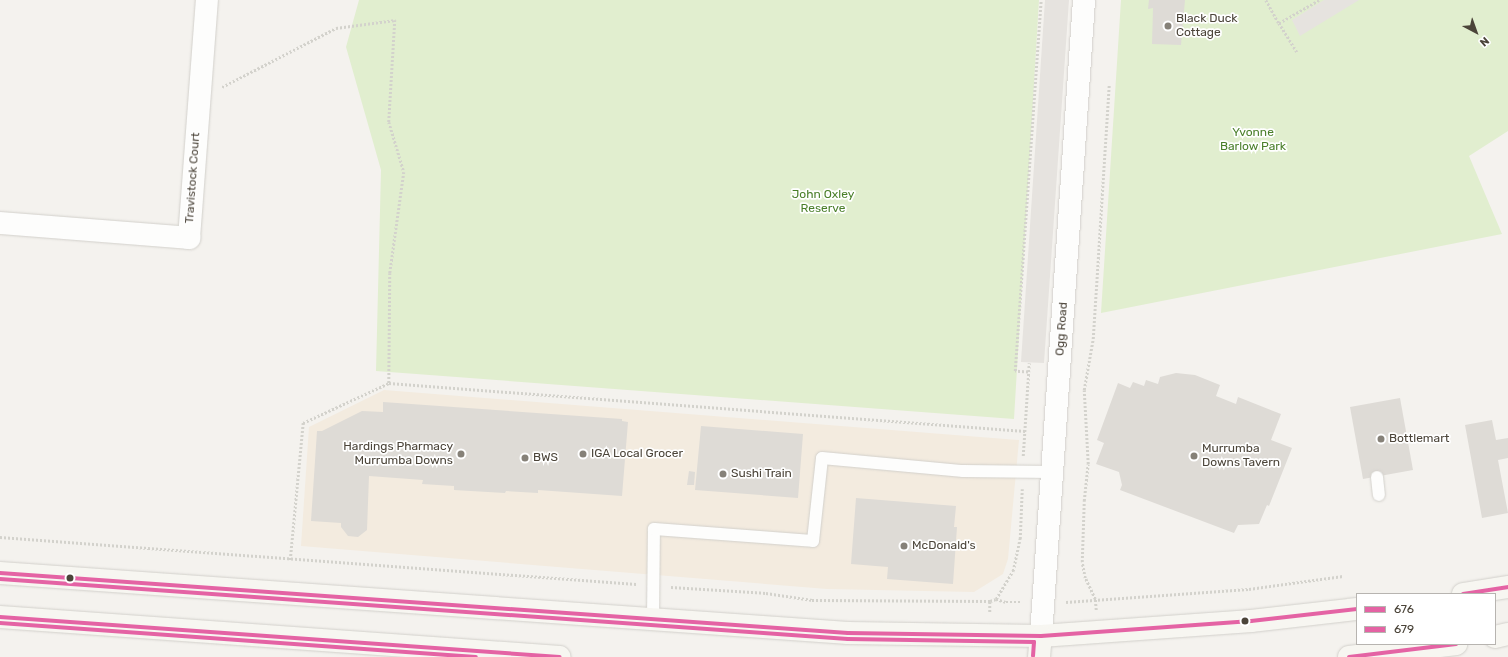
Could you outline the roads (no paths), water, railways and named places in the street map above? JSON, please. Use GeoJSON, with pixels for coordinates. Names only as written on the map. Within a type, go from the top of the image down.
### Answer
{"type":"FeatureCollection","features":[{"type":"Feature","properties":{"kind":"main road"},"geometry":{"type":"LineString","coordinates":[[0,573],[1040,647],[1356,609]]}},
{"type":"Feature","properties":{"kind":"main road"},"geometry":{"type":"LineString","coordinates":[[1469,593],[1508,587]]}},
{"type":"Feature","properties":{"kind":"main road"},"geometry":{"type":"LineString","coordinates":[[0,617],[560,657]]}},
{"type":"Feature","properties":{"kind":"main road"},"geometry":{"type":"LineString","coordinates":[[1496,637],[1508,634]]}},
{"type":"Feature","properties":{"kind":"main road"},"geometry":{"type":"LineString","coordinates":[[1350,657],[1448,645]]}},
{"type":"Feature","properties":{"kind":"street","name":"Travistock Court"},"geometry":{"type":"LineString","coordinates":[[0,223],[189,238],[198,100],[207,0]]}},
{"type":"Feature","properties":{"kind":"street","name":"Ogg Road"},"geometry":{"type":"LineString","coordinates":[[1040,647],[1084,0]]}},
{"type":"Feature","properties":{"kind":"lane"},"geometry":{"type":"LineString","coordinates":[[653,619],[651,585],[654,529],[813,541],[822,458],[963,471],[1022,474],[1052,472]]}},
{"type":"Feature","properties":{"kind":"lane"},"geometry":{"type":"LineString","coordinates":[[1377,477],[1380,495]]}},
{"type":"Feature","properties":{"kind":"place","name":"Black Duck Cottage"},"geometry":{"type":"Point","coordinates":[1168,26]}},
{"type":"Feature","properties":{"kind":"place","name":"Bottlemart"},"geometry":{"type":"Point","coordinates":[1381,439]}},
{"type":"Feature","properties":{"kind":"place","name":"Hardings Pharmacy Murrumba Downs"},"geometry":{"type":"Point","coordinates":[461,454]}},
{"type":"Feature","properties":{"kind":"place","name":"IGA Local Grocer"},"geometry":{"type":"Point","coordinates":[583,454]}},
{"type":"Feature","properties":{"kind":"place","name":"Murrumba Downs Tavern"},"geometry":{"type":"Point","coordinates":[1194,456]}},
{"type":"Feature","properties":{"kind":"place","name":"BWS"},"geometry":{"type":"Point","coordinates":[525,458]}},
{"type":"Feature","properties":{"kind":"place","name":"Sushi Train"},"geometry":{"type":"Point","coordinates":[723,474]}},
{"type":"Feature","properties":{"kind":"place","name":"McDonald's"},"geometry":{"type":"Point","coordinates":[904,546]}},
{"type":"Feature","properties":{"kind":"park label","name":"Yvonne Barlow Park"},"geometry":{"type":"Point","coordinates":[1253,140]}},
{"type":"Feature","properties":{"kind":"park label","name":"John Oxley Reserve"},"geometry":{"type":"Point","coordinates":[823,202]}}]}
